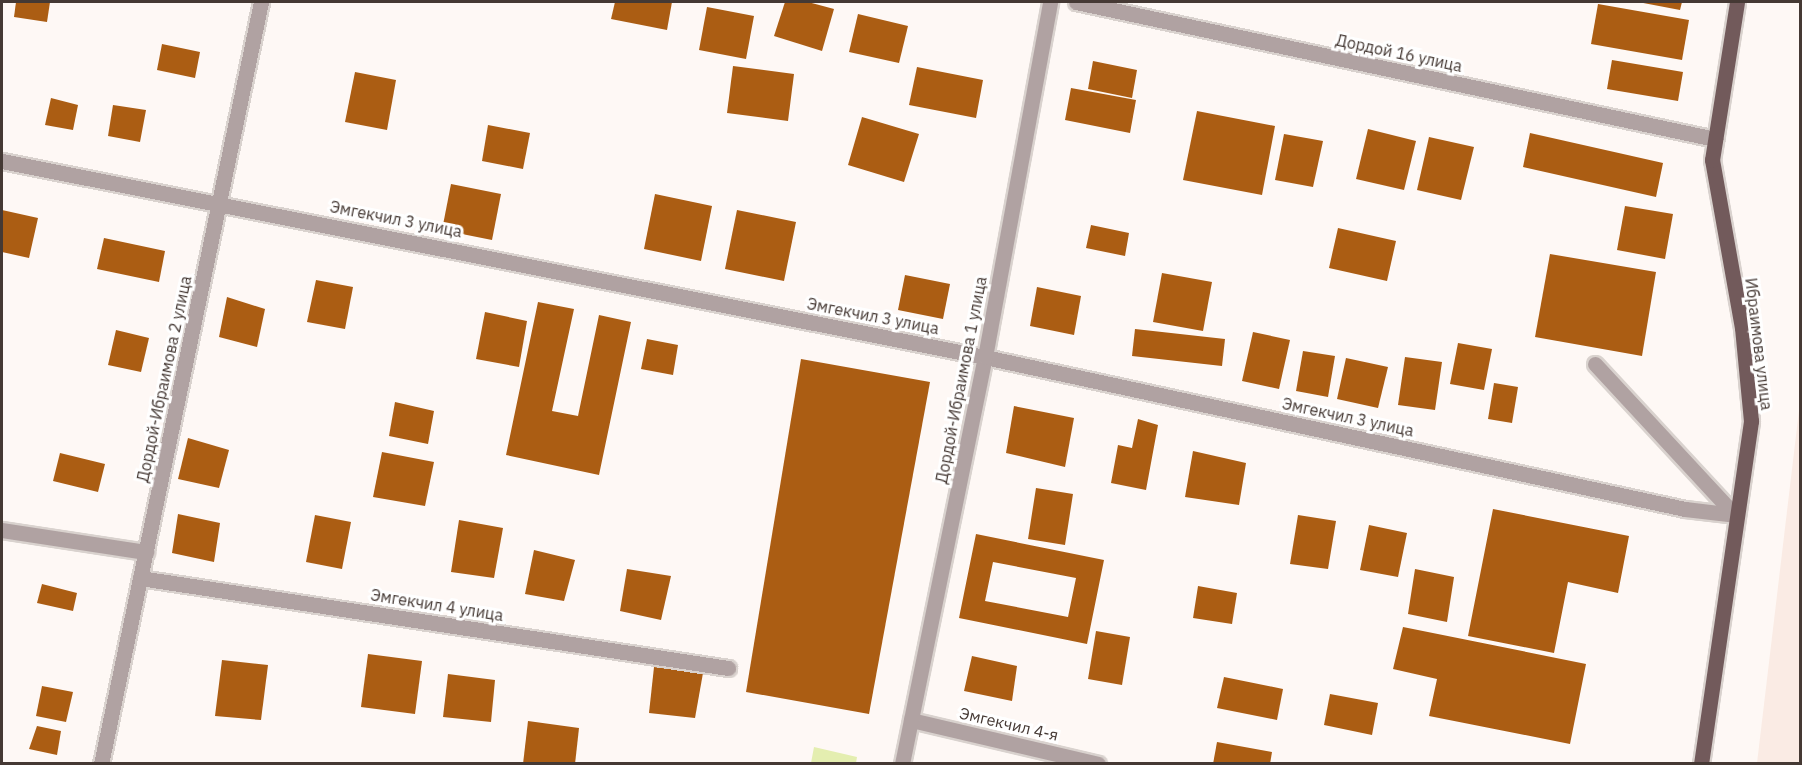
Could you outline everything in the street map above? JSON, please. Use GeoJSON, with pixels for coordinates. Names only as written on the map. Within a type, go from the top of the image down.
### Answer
{"type":"FeatureCollection","features":[{"type":"Feature","properties":{"kind":"main road","name":"Ибраимова улица"},"geometry":{"type":"LineString","coordinates":[[1701,764],[1735,515],[1751,421],[1742,328],[1712,160],[1737,2]]}},
{"type":"Feature","properties":{"kind":"street","name":"Дордой-Ибраимова 2 улица"},"geometry":{"type":"LineString","coordinates":[[102,764],[261,2]]}},
{"type":"Feature","properties":{"kind":"street","name":"Дордой-Ибраимова 1 улица"},"geometry":{"type":"LineString","coordinates":[[902,764],[985,357],[1050,2]]}},
{"type":"Feature","properties":{"kind":"street","name":"Дордой 16 улица"},"geometry":{"type":"LineString","coordinates":[[1076,2],[1715,139]]}},
{"type":"Feature","properties":{"kind":"street","name":"Эмгекчил 3 улица"},"geometry":{"type":"LineString","coordinates":[[2,161],[219,202],[985,357],[1685,509],[1735,515]]}},
{"type":"Feature","properties":{"kind":"street"},"geometry":{"type":"LineString","coordinates":[[1595,364],[1735,515]]}},
{"type":"Feature","properties":{"kind":"street"},"geometry":{"type":"LineString","coordinates":[[2,530],[146,552]]}},
{"type":"Feature","properties":{"kind":"street","name":"Эмгекчил 4 улица"},"geometry":{"type":"LineString","coordinates":[[140,578],[728,668]]}},
{"type":"Feature","properties":{"kind":"street","name":"Эмгекчил 4-я"},"geometry":{"type":"LineString","coordinates":[[911,720],[1098,764]]}},
{"type":"Feature","properties":{"kind":"shaded area"},"geometry":{"type":"Polygon","coordinates":[[[1800,402],[1800,763],[1757,763],[1800,402]]]}},
{"type":"Feature","properties":{"kind":"green space"},"geometry":{"type":"Polygon","coordinates":[[[814,747],[857,757],[856,763],[811,763],[814,747]]]}},
{"type":"Feature","properties":{"kind":"building"},"geometry":{"type":"Polygon","coordinates":[[[16,2],[50,2],[47,22],[14,17],[16,2]]]}},
{"type":"Feature","properties":{"kind":"building"},"geometry":{"type":"Polygon","coordinates":[[[615,2],[672,2],[667,30],[611,19],[615,2]]]}},
{"type":"Feature","properties":{"kind":"building"},"geometry":{"type":"Polygon","coordinates":[[[785,2],[808,2],[834,9],[822,51],[774,36],[785,2]]]}},
{"type":"Feature","properties":{"kind":"building"},"geometry":{"type":"Polygon","coordinates":[[[1638,2],[1682,2],[1680,10],[1638,2]]]}},
{"type":"Feature","properties":{"kind":"building"},"geometry":{"type":"Polygon","coordinates":[[[1598,4],[1689,20],[1682,60],[1591,44],[1598,4]]]}},
{"type":"Feature","properties":{"kind":"building"},"geometry":{"type":"Polygon","coordinates":[[[707,7],[754,16],[746,59],[699,50],[707,7]]]}},
{"type":"Feature","properties":{"kind":"building"},"geometry":{"type":"Polygon","coordinates":[[[858,14],[908,26],[899,63],[849,52],[858,14]]]}},
{"type":"Feature","properties":{"kind":"building"},"geometry":{"type":"Polygon","coordinates":[[[162,44],[200,52],[195,78],[157,70],[162,44]]]}},
{"type":"Feature","properties":{"kind":"building"},"geometry":{"type":"Polygon","coordinates":[[[1612,60],[1683,72],[1678,101],[1607,89],[1612,60]]]}},
{"type":"Feature","properties":{"kind":"building"},"geometry":{"type":"Polygon","coordinates":[[[1093,61],[1137,70],[1132,98],[1088,89],[1093,61]]]}},
{"type":"Feature","properties":{"kind":"building"},"geometry":{"type":"Polygon","coordinates":[[[733,66],[794,74],[788,121],[727,113],[733,66]]]}},
{"type":"Feature","properties":{"kind":"building"},"geometry":{"type":"Polygon","coordinates":[[[917,67],[983,80],[976,118],[909,105],[917,67]]]}},
{"type":"Feature","properties":{"kind":"building"},"geometry":{"type":"Polygon","coordinates":[[[355,72],[396,80],[387,130],[345,122],[355,72]]]}},
{"type":"Feature","properties":{"kind":"building"},"geometry":{"type":"Polygon","coordinates":[[[1071,88],[1136,100],[1130,133],[1065,120],[1071,88]]]}},
{"type":"Feature","properties":{"kind":"building"},"geometry":{"type":"Polygon","coordinates":[[[51,98],[78,105],[73,130],[45,125],[51,98]]]}},
{"type":"Feature","properties":{"kind":"building"},"geometry":{"type":"Polygon","coordinates":[[[113,105],[146,110],[140,142],[108,136],[113,105]]]}},
{"type":"Feature","properties":{"kind":"building"},"geometry":{"type":"Polygon","coordinates":[[[1197,111],[1275,126],[1262,195],[1183,180],[1197,111]]]}},
{"type":"Feature","properties":{"kind":"building"},"geometry":{"type":"Polygon","coordinates":[[[862,117],[919,134],[904,182],[848,165],[862,117]]]}},
{"type":"Feature","properties":{"kind":"building"},"geometry":{"type":"Polygon","coordinates":[[[488,125],[530,133],[523,169],[482,161],[488,125]]]}},
{"type":"Feature","properties":{"kind":"building"},"geometry":{"type":"Polygon","coordinates":[[[1368,129],[1416,141],[1404,190],[1356,179],[1368,129]]]}},
{"type":"Feature","properties":{"kind":"building"},"geometry":{"type":"Polygon","coordinates":[[[1530,133],[1663,163],[1656,197],[1523,167],[1530,133]]]}},
{"type":"Feature","properties":{"kind":"building"},"geometry":{"type":"Polygon","coordinates":[[[1284,134],[1323,141],[1313,187],[1275,180],[1284,134]]]}},
{"type":"Feature","properties":{"kind":"building"},"geometry":{"type":"Polygon","coordinates":[[[1429,137],[1474,147],[1461,200],[1417,190],[1429,137]]]}},
{"type":"Feature","properties":{"kind":"building"},"geometry":{"type":"Polygon","coordinates":[[[451,184],[501,194],[492,240],[442,230],[451,184]]]}},
{"type":"Feature","properties":{"kind":"building"},"geometry":{"type":"Polygon","coordinates":[[[655,194],[712,206],[701,261],[644,249],[655,194]]]}},
{"type":"Feature","properties":{"kind":"building"},"geometry":{"type":"Polygon","coordinates":[[[1625,206],[1673,214],[1665,259],[1617,250],[1625,206]]]}},
{"type":"Feature","properties":{"kind":"building"},"geometry":{"type":"Polygon","coordinates":[[[2,210],[38,218],[29,258],[2,252],[2,210]]]}},
{"type":"Feature","properties":{"kind":"building"},"geometry":{"type":"Polygon","coordinates":[[[737,210],[796,222],[784,281],[725,269],[737,210]]]}},
{"type":"Feature","properties":{"kind":"building"},"geometry":{"type":"Polygon","coordinates":[[[1091,225],[1129,233],[1125,256],[1086,248],[1091,225]]]}},
{"type":"Feature","properties":{"kind":"building"},"geometry":{"type":"Polygon","coordinates":[[[1338,228],[1396,241],[1387,281],[1329,268],[1338,228]]]}},
{"type":"Feature","properties":{"kind":"building"},"geometry":{"type":"Polygon","coordinates":[[[104,238],[165,251],[159,282],[97,269],[104,238]]]}},
{"type":"Feature","properties":{"kind":"building"},"geometry":{"type":"Polygon","coordinates":[[[1550,254],[1656,272],[1642,356],[1535,337],[1550,254]]]}},
{"type":"Feature","properties":{"kind":"building"},"geometry":{"type":"Polygon","coordinates":[[[1162,273],[1212,282],[1203,331],[1153,322],[1162,273]]]}},
{"type":"Feature","properties":{"kind":"building"},"geometry":{"type":"Polygon","coordinates":[[[905,275],[950,284],[943,319],[898,310],[905,275]]]}},
{"type":"Feature","properties":{"kind":"building"},"geometry":{"type":"Polygon","coordinates":[[[316,280],[353,287],[345,329],[307,322],[316,280]]]}},
{"type":"Feature","properties":{"kind":"building"},"geometry":{"type":"Polygon","coordinates":[[[1037,287],[1081,296],[1074,335],[1030,326],[1037,287]]]}},
{"type":"Feature","properties":{"kind":"building"},"geometry":{"type":"Polygon","coordinates":[[[227,297],[265,309],[257,347],[219,337],[227,297]]]}},
{"type":"Feature","properties":{"kind":"building"},"geometry":{"type":"Polygon","coordinates":[[[538,302],[574,309],[552,411],[578,416],[599,315],[631,322],[599,475],[506,455],[538,302]]]}},
{"type":"Feature","properties":{"kind":"building"},"geometry":{"type":"Polygon","coordinates":[[[485,312],[527,321],[519,367],[476,359],[485,312]]]}},
{"type":"Feature","properties":{"kind":"building"},"geometry":{"type":"Polygon","coordinates":[[[1135,329],[1225,339],[1222,366],[1132,356],[1135,329]]]}},
{"type":"Feature","properties":{"kind":"building"},"geometry":{"type":"Polygon","coordinates":[[[116,330],[149,338],[141,372],[108,365],[116,330]]]}},
{"type":"Feature","properties":{"kind":"building"},"geometry":{"type":"Polygon","coordinates":[[[1253,332],[1290,340],[1279,389],[1242,381],[1253,332]]]}},
{"type":"Feature","properties":{"kind":"building"},"geometry":{"type":"Polygon","coordinates":[[[647,339],[678,345],[673,375],[641,369],[647,339]]]}},
{"type":"Feature","properties":{"kind":"building"},"geometry":{"type":"Polygon","coordinates":[[[1458,343],[1492,349],[1484,390],[1450,384],[1458,343]]]}},
{"type":"Feature","properties":{"kind":"building"},"geometry":{"type":"Polygon","coordinates":[[[1303,351],[1335,356],[1328,397],[1296,391],[1303,351]]]}},
{"type":"Feature","properties":{"kind":"building"},"geometry":{"type":"Polygon","coordinates":[[[1405,357],[1442,362],[1435,410],[1398,405],[1405,357]]]}},
{"type":"Feature","properties":{"kind":"building"},"geometry":{"type":"Polygon","coordinates":[[[1346,358],[1388,367],[1378,408],[1337,399],[1346,358]]]}},
{"type":"Feature","properties":{"kind":"building"},"geometry":{"type":"Polygon","coordinates":[[[801,359],[930,382],[869,714],[746,692],[801,359]]]}},
{"type":"Feature","properties":{"kind":"building"},"geometry":{"type":"Polygon","coordinates":[[[1494,383],[1518,387],[1512,423],[1488,419],[1494,383]]]}},
{"type":"Feature","properties":{"kind":"building"},"geometry":{"type":"Polygon","coordinates":[[[395,402],[434,411],[428,444],[389,436],[395,402]]]}},
{"type":"Feature","properties":{"kind":"building"},"geometry":{"type":"Polygon","coordinates":[[[1014,406],[1074,418],[1065,467],[1006,453],[1014,406]]]}},
{"type":"Feature","properties":{"kind":"building"},"geometry":{"type":"Polygon","coordinates":[[[1138,419],[1158,425],[1146,490],[1111,483],[1118,445],[1132,448],[1138,419]]]}},
{"type":"Feature","properties":{"kind":"building"},"geometry":{"type":"Polygon","coordinates":[[[188,438],[229,450],[219,488],[178,479],[188,438]]]}},
{"type":"Feature","properties":{"kind":"building"},"geometry":{"type":"Polygon","coordinates":[[[1193,451],[1246,463],[1239,505],[1185,497],[1193,451]]]}},
{"type":"Feature","properties":{"kind":"building"},"geometry":{"type":"Polygon","coordinates":[[[382,452],[434,462],[425,506],[373,497],[382,452]]]}},
{"type":"Feature","properties":{"kind":"building"},"geometry":{"type":"Polygon","coordinates":[[[60,453],[105,464],[98,492],[53,481],[60,453]]]}},
{"type":"Feature","properties":{"kind":"building"},"geometry":{"type":"Polygon","coordinates":[[[1036,488],[1073,494],[1065,545],[1028,539],[1036,488]]]}},
{"type":"Feature","properties":{"kind":"building"},"geometry":{"type":"Polygon","coordinates":[[[1493,509],[1629,536],[1618,593],[1568,582],[1554,653],[1468,636],[1493,509]]]}},
{"type":"Feature","properties":{"kind":"building"},"geometry":{"type":"Polygon","coordinates":[[[178,514],[220,523],[214,562],[172,553],[178,514]]]}},
{"type":"Feature","properties":{"kind":"building"},"geometry":{"type":"Polygon","coordinates":[[[315,515],[351,522],[342,569],[306,562],[315,515]]]}},
{"type":"Feature","properties":{"kind":"building"},"geometry":{"type":"Polygon","coordinates":[[[1298,515],[1336,521],[1328,569],[1290,564],[1298,515]]]}},
{"type":"Feature","properties":{"kind":"building"},"geometry":{"type":"Polygon","coordinates":[[[459,520],[503,528],[494,578],[451,572],[459,520]]]}},
{"type":"Feature","properties":{"kind":"building"},"geometry":{"type":"Polygon","coordinates":[[[1369,525],[1407,533],[1398,577],[1360,570],[1369,525]]]}},
{"type":"Feature","properties":{"kind":"building"},"geometry":{"type":"Polygon","coordinates":[[[976,534],[1104,560],[1087,644],[959,618],[976,534]],[[993,562],[985,601],[1068,617],[1076,578],[993,562]]]}},
{"type":"Feature","properties":{"kind":"building"},"geometry":{"type":"Polygon","coordinates":[[[534,550],[575,560],[564,601],[525,594],[534,550]]]}},
{"type":"Feature","properties":{"kind":"building"},"geometry":{"type":"Polygon","coordinates":[[[627,569],[671,576],[661,620],[620,611],[627,569]]]}},
{"type":"Feature","properties":{"kind":"building"},"geometry":{"type":"Polygon","coordinates":[[[1415,569],[1454,577],[1447,622],[1408,614],[1415,569]]]}},
{"type":"Feature","properties":{"kind":"building"},"geometry":{"type":"Polygon","coordinates":[[[42,584],[77,593],[73,611],[37,603],[42,584]]]}},
{"type":"Feature","properties":{"kind":"building"},"geometry":{"type":"Polygon","coordinates":[[[1198,586],[1237,593],[1232,624],[1193,618],[1198,586]]]}},
{"type":"Feature","properties":{"kind":"building"},"geometry":{"type":"Polygon","coordinates":[[[1403,627],[1586,664],[1570,744],[1429,716],[1437,679],[1393,669],[1403,627]]]}},
{"type":"Feature","properties":{"kind":"building"},"geometry":{"type":"Polygon","coordinates":[[[1096,631],[1130,637],[1122,685],[1088,679],[1096,631]]]}},
{"type":"Feature","properties":{"kind":"building"},"geometry":{"type":"Polygon","coordinates":[[[368,654],[422,661],[415,714],[361,707],[368,654]]]}},
{"type":"Feature","properties":{"kind":"building"},"geometry":{"type":"Polygon","coordinates":[[[972,656],[1017,666],[1012,701],[964,691],[972,656]]]}},
{"type":"Feature","properties":{"kind":"building"},"geometry":{"type":"Polygon","coordinates":[[[222,660],[268,665],[261,720],[215,716],[222,660]]]}},
{"type":"Feature","properties":{"kind":"building"},"geometry":{"type":"Polygon","coordinates":[[[654,667],[703,673],[695,718],[649,713],[654,667]]]}},
{"type":"Feature","properties":{"kind":"building"},"geometry":{"type":"Polygon","coordinates":[[[448,674],[495,680],[491,722],[443,717],[448,674]]]}},
{"type":"Feature","properties":{"kind":"building"},"geometry":{"type":"Polygon","coordinates":[[[1224,677],[1283,689],[1277,720],[1217,708],[1224,677]]]}},
{"type":"Feature","properties":{"kind":"building"},"geometry":{"type":"Polygon","coordinates":[[[42,686],[73,692],[66,722],[36,716],[42,686]]]}},
{"type":"Feature","properties":{"kind":"building"},"geometry":{"type":"Polygon","coordinates":[[[1330,694],[1378,703],[1372,735],[1324,725],[1330,694]]]}},
{"type":"Feature","properties":{"kind":"building"},"geometry":{"type":"Polygon","coordinates":[[[528,721],[579,728],[575,764],[523,764],[528,721]]]}},
{"type":"Feature","properties":{"kind":"building"},"geometry":{"type":"Polygon","coordinates":[[[37,726],[61,731],[57,755],[29,749],[37,726]]]}},
{"type":"Feature","properties":{"kind":"building"},"geometry":{"type":"Polygon","coordinates":[[[1217,742],[1272,752],[1270,764],[1213,764],[1217,742]]]}}]}
